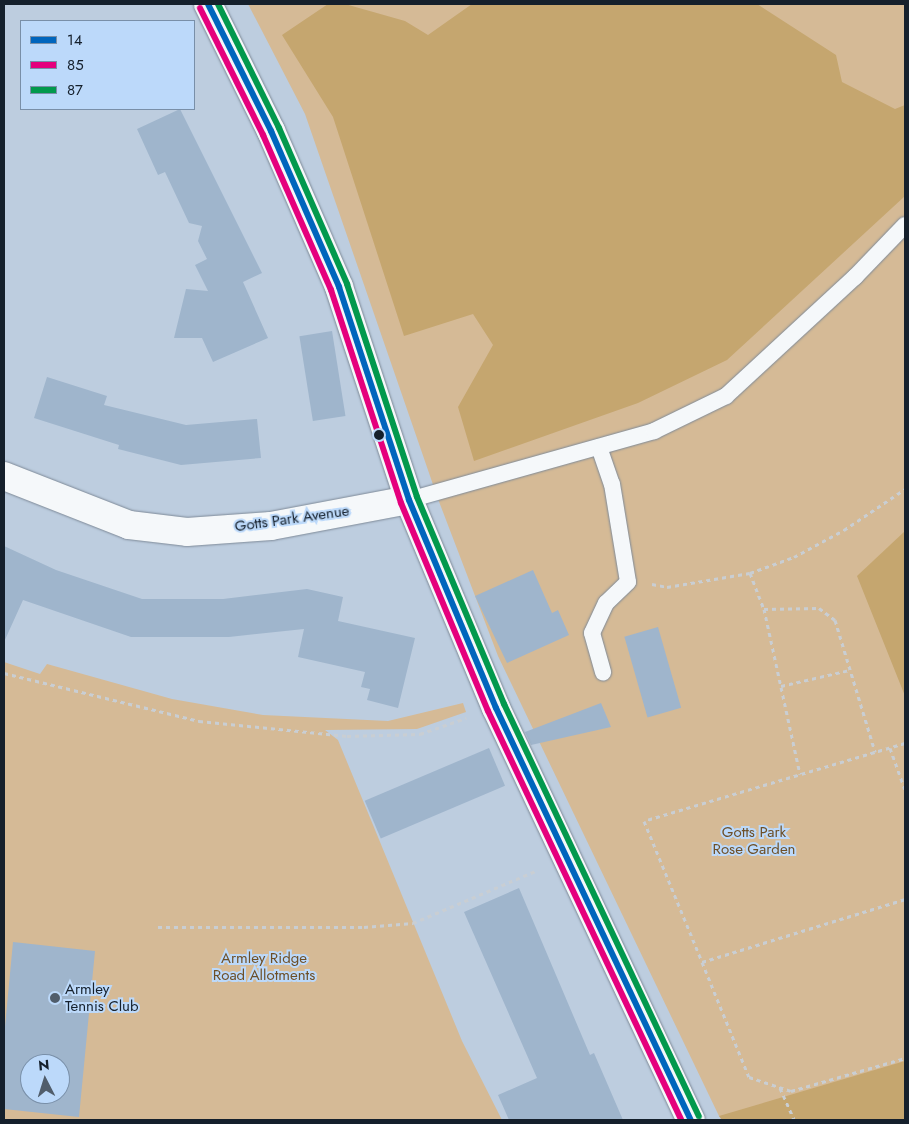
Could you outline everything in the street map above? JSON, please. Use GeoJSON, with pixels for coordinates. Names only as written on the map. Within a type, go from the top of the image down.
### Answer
{"type":"FeatureCollection","features":[{"type":"Feature","properties":{"kind":"street"},"geometry":{"type":"LineString","coordinates":[[208,4],[271,132],[339,287],[409,500],[496,708],[691,1120]]}},
{"type":"Feature","properties":{"kind":"street","name":"Gotts Park Avenue"},"geometry":{"type":"LineString","coordinates":[[4,476],[129,525],[187,532],[272,526],[409,500]]}},
{"type":"Feature","properties":{"kind":"lane"},"geometry":{"type":"LineString","coordinates":[[409,500],[654,431],[726,396],[855,277],[905,225]]}},
{"type":"Feature","properties":{"kind":"lane"},"geometry":{"type":"LineString","coordinates":[[598,447],[612,484],[628,582],[606,603],[592,633],[603,672]]}},
{"type":"Feature","properties":{"kind":"path"},"geometry":{"type":"LineString","coordinates":[[628,582],[667,586],[750,572],[794,557],[844,530],[905,489]]}},
{"type":"Feature","properties":{"kind":"path"},"geometry":{"type":"LineString","coordinates":[[750,572],[764,610],[800,774]]}},
{"type":"Feature","properties":{"kind":"path"},"geometry":{"type":"LineString","coordinates":[[764,610],[819,608],[835,620],[875,752]]}},
{"type":"Feature","properties":{"kind":"path"},"geometry":{"type":"LineString","coordinates":[[781,686],[850,670]]}},
{"type":"Feature","properties":{"kind":"path"},"geometry":{"type":"LineString","coordinates":[[4,673],[199,721],[347,736],[420,734],[496,708]]}},
{"type":"Feature","properties":{"kind":"path"},"geometry":{"type":"LineString","coordinates":[[905,743],[644,821],[749,1077],[790,1091],[905,1058]]}},
{"type":"Feature","properties":{"kind":"path"},"geometry":{"type":"LineString","coordinates":[[890,748],[905,790]]}},
{"type":"Feature","properties":{"kind":"path"},"geometry":{"type":"LineString","coordinates":[[158,928],[364,927],[414,923],[568,857]]}},
{"type":"Feature","properties":{"kind":"path"},"geometry":{"type":"LineString","coordinates":[[702,962],[905,899]]}},
{"type":"Feature","properties":{"kind":"path"},"geometry":{"type":"LineString","coordinates":[[780,1088],[794,1120]]}},
{"type":"Feature","properties":{"kind":"green space","name":"Gotts Park Rose Garden"},"geometry":{"type":"Polygon","coordinates":[[[248,4],[905,4],[905,1120],[722,1120],[719,1116],[498,656],[438,499],[305,114],[248,4]]]}},
{"type":"Feature","properties":{"kind":"green space","name":"Armley Ridge Road Allotments"},"geometry":{"type":"Polygon","coordinates":[[[4,662],[40,674],[47,664],[172,699],[263,715],[388,721],[463,703],[466,712],[417,729],[325,730],[338,740],[462,1041],[502,1120],[4,1120],[4,662]]]}},
{"type":"Feature","properties":{"kind":"shaded area"},"geometry":{"type":"Polygon","coordinates":[[[328,4],[345,4],[405,21],[428,35],[472,4],[757,4],[836,55],[842,82],[895,109],[905,105],[905,196],[727,360],[638,403],[474,461],[458,407],[493,345],[473,314],[404,336],[333,117],[282,35],[328,4]]]}},
{"type":"Feature","properties":{"kind":"shaded area"},"geometry":{"type":"Polygon","coordinates":[[[905,531],[905,696],[857,576],[905,531]]]}},
{"type":"Feature","properties":{"kind":"shaded area"},"geometry":{"type":"Polygon","coordinates":[[[905,1061],[905,1120],[722,1120],[719,1116],[905,1061]]]}},
{"type":"Feature","properties":{"kind":"building"},"geometry":{"type":"Polygon","coordinates":[[[180,110],[262,273],[243,282],[268,338],[213,362],[202,338],[174,338],[186,289],[208,291],[195,265],[207,259],[198,241],[202,226],[189,223],[165,172],[158,175],[137,129],[180,110]]]}},
{"type":"Feature","properties":{"kind":"building"},"geometry":{"type":"Polygon","coordinates":[[[332,331],[345,416],[313,421],[299,336],[332,331]]]}},
{"type":"Feature","properties":{"kind":"building"},"geometry":{"type":"Polygon","coordinates":[[[47,377],[107,396],[104,405],[186,425],[257,419],[261,458],[181,465],[118,449],[119,445],[34,418],[47,377]]]}},
{"type":"Feature","properties":{"kind":"building"},"geometry":{"type":"Polygon","coordinates":[[[4,546],[56,570],[142,599],[223,599],[307,589],[343,597],[338,621],[415,638],[398,708],[367,700],[370,689],[361,687],[365,672],[298,657],[304,629],[229,637],[131,637],[23,600],[4,642],[4,546]]]}},
{"type":"Feature","properties":{"kind":"building"},"geometry":{"type":"Polygon","coordinates":[[[533,570],[552,613],[558,610],[569,635],[507,663],[475,596],[533,570]]]}},
{"type":"Feature","properties":{"kind":"building"},"geometry":{"type":"Polygon","coordinates":[[[658,627],[681,708],[648,717],[624,637],[658,627]]]}},
{"type":"Feature","properties":{"kind":"building"},"geometry":{"type":"Polygon","coordinates":[[[601,703],[611,727],[531,745],[525,732],[601,703]]]}},
{"type":"Feature","properties":{"kind":"building"},"geometry":{"type":"Polygon","coordinates":[[[489,748],[505,786],[381,838],[365,801],[489,748]]]}},
{"type":"Feature","properties":{"kind":"building"},"geometry":{"type":"Polygon","coordinates":[[[519,888],[590,1055],[594,1053],[623,1120],[509,1120],[498,1095],[537,1078],[464,912],[519,888]]]}},
{"type":"Feature","properties":{"kind":"building","name":"Armley Tennis Club"},"geometry":{"type":"Polygon","coordinates":[[[13,942],[95,951],[79,1117],[4,1109],[4,1037],[13,942]]]}},
{"type":"Feature","properties":{"kind":"transit line","name":"14"},"geometry":{"type":"LineString","coordinates":[[208,4],[271,131],[339,287],[409,500],[496,708],[691,1120]]}},
{"type":"Feature","properties":{"kind":"transit line","name":"87"},"geometry":{"type":"LineString","coordinates":[[218,4],[279,128],[347,284],[417,497],[504,704],[699,1116]]}},
{"type":"Feature","properties":{"kind":"transit line","name":"85"},"geometry":{"type":"LineString","coordinates":[[200,8],[263,135],[331,290],[401,503],[488,711],[681,1120]]}},
{"type":"Feature","properties":{"kind":"place","name":"Armley Tennis Club"},"geometry":{"type":"Point","coordinates":[55,998]}}]}
